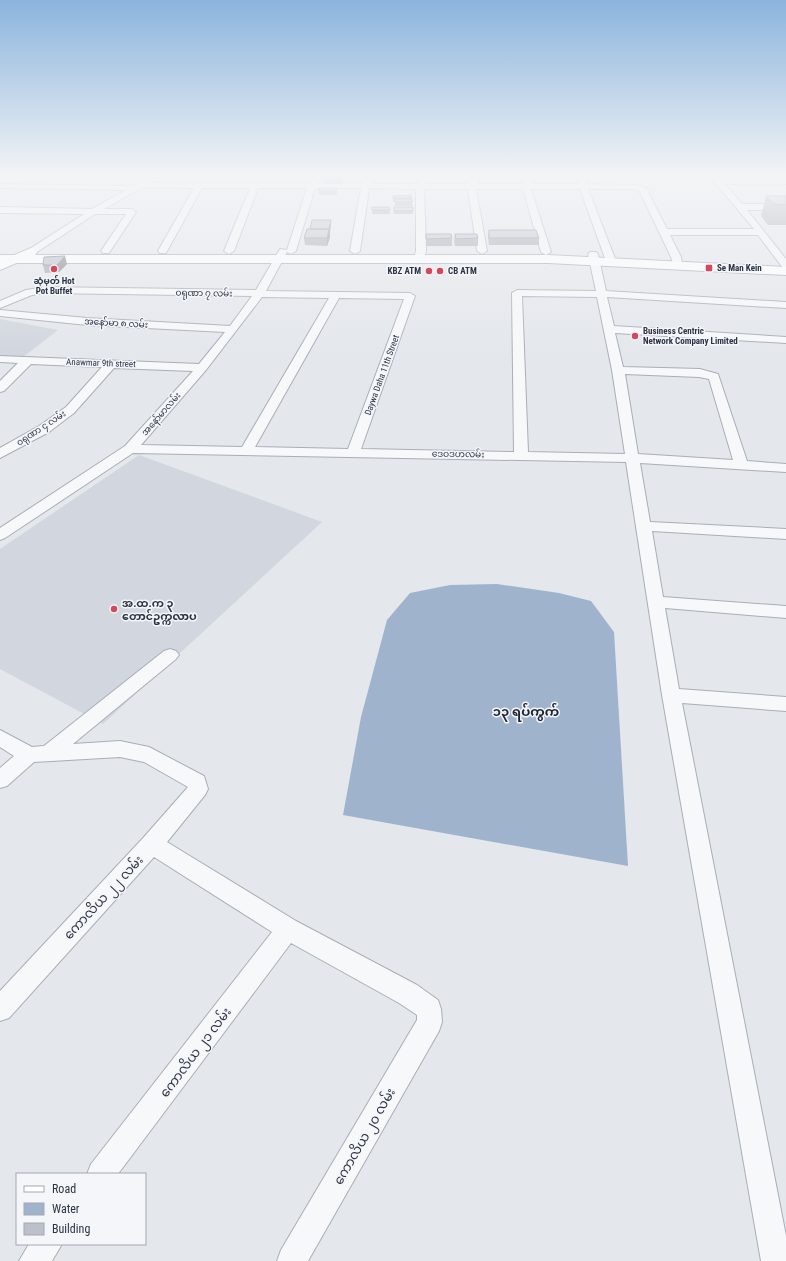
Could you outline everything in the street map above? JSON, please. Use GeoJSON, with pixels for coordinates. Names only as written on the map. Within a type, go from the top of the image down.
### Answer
{"type":"FeatureCollection","features":[{"type":"Feature","properties":{"kind":"main road"},"geometry":{"type":"LineString","coordinates":[[0,252],[106,251],[167,254],[420,254],[602,257],[786,266]]}},
{"type":"Feature","properties":{"kind":"main road"},"geometry":{"type":"LineString","coordinates":[[0,259],[229,251],[284,254],[355,251],[420,254],[482,251],[546,252],[602,257]]}},
{"type":"Feature","properties":{"kind":"main road"},"geometry":{"type":"LineString","coordinates":[[0,266],[31,252]]}},
{"type":"Feature","properties":{"kind":"street"},"geometry":{"type":"LineString","coordinates":[[31,252],[60,233]]}},
{"type":"Feature","properties":{"kind":"street"},"geometry":{"type":"LineString","coordinates":[[106,251],[118,233]]}},
{"type":"Feature","properties":{"kind":"street"},"geometry":{"type":"LineString","coordinates":[[167,254],[177,233]]}},
{"type":"Feature","properties":{"kind":"street"},"geometry":{"type":"LineString","coordinates":[[229,251],[237,233]]}},
{"type":"Feature","properties":{"kind":"street","name":"အနော်မာလမ်း"},"geometry":{"type":"LineString","coordinates":[[0,535],[130,449],[202,368],[259,294],[284,254],[293,233]]}},
{"type":"Feature","properties":{"kind":"street"},"geometry":{"type":"LineString","coordinates":[[355,251],[358,233]]}},
{"type":"Feature","properties":{"kind":"street"},"geometry":{"type":"LineString","coordinates":[[420,233],[420,254]]}},
{"type":"Feature","properties":{"kind":"street"},"geometry":{"type":"LineString","coordinates":[[479,233],[482,251]]}},
{"type":"Feature","properties":{"kind":"street"},"geometry":{"type":"LineString","coordinates":[[540,233],[546,252]]}},
{"type":"Feature","properties":{"kind":"street"},"geometry":{"type":"LineString","coordinates":[[595,233],[602,257],[602,294],[618,370],[671,695],[776,1261]]}},
{"type":"Feature","properties":{"kind":"street"},"geometry":{"type":"LineString","coordinates":[[663,233],[676,260]]}},
{"type":"Feature","properties":{"kind":"street"},"geometry":{"type":"LineString","coordinates":[[762,233],[786,266]]}},
{"type":"Feature","properties":{"kind":"street","name":"၀ရုဏာ ၇ လမ်း"},"geometry":{"type":"LineString","coordinates":[[0,305],[30,292],[45,290],[408,295],[411,297]]}},
{"type":"Feature","properties":{"kind":"street"},"geometry":{"type":"LineString","coordinates":[[521,455],[517,293],[602,294],[786,305]]}},
{"type":"Feature","properties":{"kind":"street"},"geometry":{"type":"LineString","coordinates":[[246,451],[336,294]]}},
{"type":"Feature","properties":{"kind":"street","name":"Daywa Daha 11th Street"},"geometry":{"type":"LineString","coordinates":[[353,453],[411,297]]}},
{"type":"Feature","properties":{"kind":"street","name":"အနော်မာ ၈ လမ်း"},"geometry":{"type":"LineString","coordinates":[[0,313],[46,319],[135,325],[232,329]]}},
{"type":"Feature","properties":{"kind":"street"},"geometry":{"type":"LineString","coordinates":[[609,329],[786,340]]}},
{"type":"Feature","properties":{"kind":"street","name":"Anawmar 9th street"},"geometry":{"type":"LineString","coordinates":[[0,360],[112,363],[202,368]]}},
{"type":"Feature","properties":{"kind":"street"},"geometry":{"type":"LineString","coordinates":[[0,388],[27,361]]}},
{"type":"Feature","properties":{"kind":"street","name":"၀ရုဏာ ၄ လမ်း"},"geometry":{"type":"LineString","coordinates":[[0,454],[44,428],[70,410],[112,363]]}},
{"type":"Feature","properties":{"kind":"street"},"geometry":{"type":"LineString","coordinates":[[618,370],[700,373],[714,377],[740,465]]}},
{"type":"Feature","properties":{"kind":"street","name":"ဒေဝဒဟလမ်း"},"geometry":{"type":"LineString","coordinates":[[130,449],[632,458],[786,468]]}},
{"type":"Feature","properties":{"kind":"street"},"geometry":{"type":"LineString","coordinates":[[643,526],[786,534]]}},
{"type":"Feature","properties":{"kind":"street"},"geometry":{"type":"LineString","coordinates":[[656,602],[786,612]]}},
{"type":"Feature","properties":{"kind":"street"},"geometry":{"type":"LineString","coordinates":[[0,780],[39,754],[170,655]]}},
{"type":"Feature","properties":{"kind":"street"},"geometry":{"type":"LineString","coordinates":[[671,695],[786,704]]}},
{"type":"Feature","properties":{"kind":"street"},"geometry":{"type":"LineString","coordinates":[[0,738],[39,754]]}},
{"type":"Feature","properties":{"kind":"street","name":"ကောလိယ ၂၂ လမ်း"},"geometry":{"type":"LineString","coordinates":[[0,1009],[152,844],[198,789],[198,782],[149,754],[120,749],[39,754]]}},
{"type":"Feature","properties":{"kind":"street"},"geometry":{"type":"LineString","coordinates":[[152,844],[288,929]]}},
{"type":"Feature","properties":{"kind":"street","name":"ကောလိယ ၂၀ လမ်း"},"geometry":{"type":"LineString","coordinates":[[288,929],[408,994],[429,1009],[430,1022],[292,1261]]}},
{"type":"Feature","properties":{"kind":"street","name":"ကောလိယ ၂၁ လမ်း"},"geometry":{"type":"LineString","coordinates":[[102,1173],[288,929]]}},
{"type":"Feature","properties":{"kind":"street"},"geometry":{"type":"LineString","coordinates":[[34,1261],[46,1245]]}},
{"type":"Feature","properties":{"kind":"shaded area"},"geometry":{"type":"Polygon","coordinates":[[[0,319],[58,330],[23,357],[0,356],[0,319]]]}},
{"type":"Feature","properties":{"kind":"shaded area","name":"အ.ထ.က ၃ တောင်ဥက္ကလာပ"},"geometry":{"type":"Polygon","coordinates":[[[139,455],[322,522],[103,724],[0,669],[0,549],[139,455]]]}},
{"type":"Feature","properties":{"kind":"water"},"geometry":{"type":"Polygon","coordinates":[[[497,584],[559,593],[591,601],[614,632],[628,866],[343,815],[361,717],[387,620],[410,593],[450,585],[497,584]]]}},
{"type":"Feature","properties":{"kind":"building"},"geometry":{"type":"Polygon","coordinates":[[[306,233],[328,233],[327,238],[304,238],[306,233]]]}},
{"type":"Feature","properties":{"kind":"building"},"geometry":{"type":"Polygon","coordinates":[[[489,233],[537,233],[539,238],[489,238],[489,233]]]}},
{"type":"Feature","properties":{"kind":"building"},"geometry":{"type":"Polygon","coordinates":[[[426,234],[451,234],[452,238],[426,239],[426,234]]]}},
{"type":"Feature","properties":{"kind":"building"},"geometry":{"type":"Polygon","coordinates":[[[455,234],[477,234],[478,238],[456,239],[455,234]]]}},
{"type":"Feature","properties":{"kind":"building"},"geometry":{"type":"Polygon","coordinates":[[[65,256],[57,265],[43,265],[44,257],[65,256]]]}},
{"type":"Feature","properties":{"kind":"place","name":"Se Man Kein"},"geometry":{"type":"Point","coordinates":[709,268]}},
{"type":"Feature","properties":{"kind":"place","name":"ဆုံမှတ် Hot Pot Buffet"},"geometry":{"type":"Point","coordinates":[54,269]}},
{"type":"Feature","properties":{"kind":"place","name":"KBZ ATM"},"geometry":{"type":"Point","coordinates":[429,271]}},
{"type":"Feature","properties":{"kind":"place","name":"CB ATM"},"geometry":{"type":"Point","coordinates":[440,271]}},
{"type":"Feature","properties":{"kind":"place","name":"Business Centric Network Company Limited"},"geometry":{"type":"Point","coordinates":[635,336]}},
{"type":"Feature","properties":{"kind":"place","name":"အ.ထ.က ၃ တောင်ဥက္ကလာပ"},"geometry":{"type":"Point","coordinates":[114,609]}},
{"type":"Feature","properties":{"kind":"district","name":"၁၃ ရပ်ကွက်"},"geometry":{"type":"Point","coordinates":[526,711]}}]}
